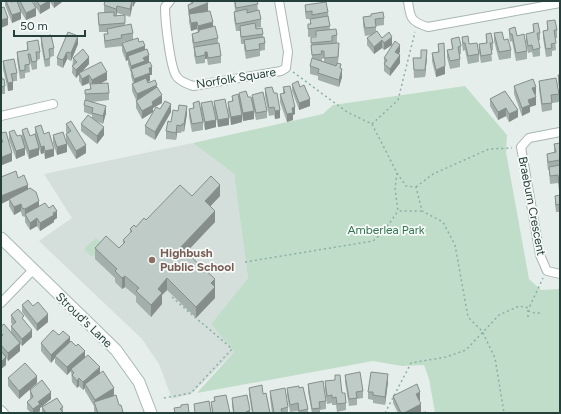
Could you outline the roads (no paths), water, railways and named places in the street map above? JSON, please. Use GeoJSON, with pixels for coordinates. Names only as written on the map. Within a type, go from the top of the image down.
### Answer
{"type":"FeatureCollection","features":[{"type":"Feature","properties":{"kind":"street","name":"Norfolk Square"},"geometry":{"type":"LineString","coordinates":[[170,1],[165,7],[165,27],[176,76],[185,83],[193,86],[281,71],[286,68],[288,52],[279,1]]}},
{"type":"Feature","properties":{"kind":"street"},"geometry":{"type":"LineString","coordinates":[[408,1],[410,16],[416,24],[428,28],[560,3]]}},
{"type":"Feature","properties":{"kind":"street"},"geometry":{"type":"LineString","coordinates":[[1,116],[53,104]]}},
{"type":"Feature","properties":{"kind":"street","name":"Braeburn Crescent"},"geometry":{"type":"LineString","coordinates":[[560,132],[529,138],[521,147],[540,255],[547,271],[560,274]]}},
{"type":"Feature","properties":{"kind":"street","name":"Stroud's Lane"},"geometry":{"type":"LineString","coordinates":[[1,238],[32,270],[116,350],[139,382],[151,413]]}},
{"type":"Feature","properties":{"kind":"street"},"geometry":{"type":"LineString","coordinates":[[1,303],[32,270]]}},
{"type":"Feature","properties":{"kind":"street"},"geometry":{"type":"LineString","coordinates":[[1,410],[4,413]]}},
{"type":"Feature","properties":{"kind":"place","name":"Highbush Public School"},"geometry":{"type":"Point","coordinates":[152,260]}},
{"type":"Feature","properties":{"kind":"park label","name":"Amberlea Park"},"geometry":{"type":"Point","coordinates":[386,230]}}]}
